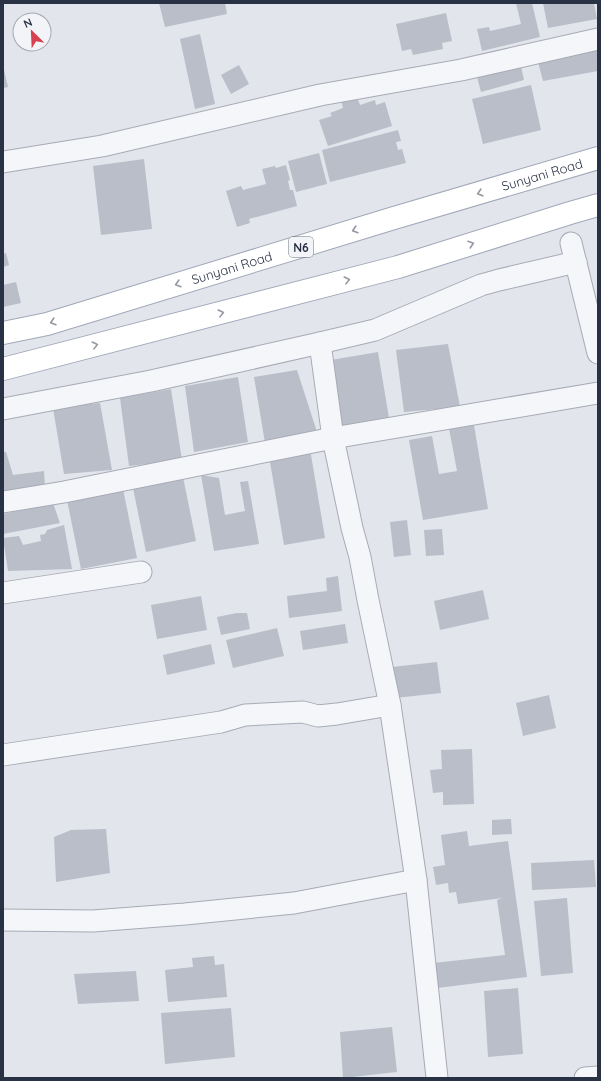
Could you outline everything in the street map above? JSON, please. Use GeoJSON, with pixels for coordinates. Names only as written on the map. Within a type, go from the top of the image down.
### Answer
{"type":"FeatureCollection","features":[{"type":"Feature","properties":{"kind":"main road","name":"Sunyani Road"},"geometry":{"type":"LineString","coordinates":[[3,333],[47,324],[598,158]]}},
{"type":"Feature","properties":{"kind":"main road"},"geometry":{"type":"LineString","coordinates":[[3,369],[398,267],[562,215],[598,206]]}},
{"type":"Feature","properties":{"kind":"street"},"geometry":{"type":"LineString","coordinates":[[3,162],[102,146],[320,95],[461,70],[598,39]]}},
{"type":"Feature","properties":{"kind":"street"},"geometry":{"type":"LineString","coordinates":[[3,409],[151,381],[375,330],[487,283],[581,265],[598,353]]}},
{"type":"Feature","properties":{"kind":"street"},"geometry":{"type":"LineString","coordinates":[[320,343],[333,438],[352,528],[360,557],[390,705],[416,880],[437,1078]]}},
{"type":"Feature","properties":{"kind":"street"},"geometry":{"type":"LineString","coordinates":[[3,502],[72,490],[333,438],[598,393]]}},
{"type":"Feature","properties":{"kind":"street"},"geometry":{"type":"LineString","coordinates":[[3,593],[141,572]]}},
{"type":"Feature","properties":{"kind":"street"},"geometry":{"type":"LineString","coordinates":[[3,755],[221,722],[245,715],[303,712],[318,716],[390,705]]}},
{"type":"Feature","properties":{"kind":"street"},"geometry":{"type":"LineString","coordinates":[[3,920],[93,921],[185,914],[294,903],[416,880]]}},
{"type":"Feature","properties":{"kind":"street"},"geometry":{"type":"LineString","coordinates":[[585,1078],[598,1077]]}},
{"type":"Feature","properties":{"kind":"building"},"geometry":{"type":"Polygon","coordinates":[[[159,3],[225,3],[227,14],[165,27],[159,3]]]}},
{"type":"Feature","properties":{"kind":"building"},"geometry":{"type":"Polygon","coordinates":[[[516,3],[532,3],[540,37],[482,51],[477,29],[489,27],[490,31],[521,24],[516,3]]]}},
{"type":"Feature","properties":{"kind":"building"},"geometry":{"type":"Polygon","coordinates":[[[543,3],[594,3],[597,19],[548,28],[543,3]]]}},
{"type":"Feature","properties":{"kind":"building"},"geometry":{"type":"Polygon","coordinates":[[[446,13],[452,41],[442,43],[443,49],[413,55],[411,49],[402,51],[396,24],[446,13]]]}},
{"type":"Feature","properties":{"kind":"building"},"geometry":{"type":"Polygon","coordinates":[[[200,34],[215,104],[195,109],[180,39],[200,34]]]}},
{"type":"Feature","properties":{"kind":"building"},"geometry":{"type":"Polygon","coordinates":[[[598,50],[598,71],[543,81],[538,62],[598,50]]]}},
{"type":"Feature","properties":{"kind":"building"},"geometry":{"type":"Polygon","coordinates":[[[520,62],[524,80],[481,92],[476,73],[520,62]]]}},
{"type":"Feature","properties":{"kind":"building"},"geometry":{"type":"Polygon","coordinates":[[[3,65],[8,87],[3,88],[3,65]]]}},
{"type":"Feature","properties":{"kind":"building"},"geometry":{"type":"Polygon","coordinates":[[[239,65],[249,84],[231,94],[221,75],[239,65]]]}},
{"type":"Feature","properties":{"kind":"building"},"geometry":{"type":"Polygon","coordinates":[[[531,85],[541,130],[483,144],[472,99],[531,85]]]}},
{"type":"Feature","properties":{"kind":"building"},"geometry":{"type":"Polygon","coordinates":[[[356,95],[360,105],[375,100],[376,105],[385,102],[392,126],[328,146],[319,120],[332,116],[330,113],[343,108],[341,100],[356,95]]]}},
{"type":"Feature","properties":{"kind":"building"},"geometry":{"type":"Polygon","coordinates":[[[398,130],[401,141],[396,142],[398,150],[402,149],[406,163],[330,182],[322,150],[398,130]]]}},
{"type":"Feature","properties":{"kind":"building"},"geometry":{"type":"Polygon","coordinates":[[[319,153],[327,184],[296,192],[288,161],[319,153]]]}},
{"type":"Feature","properties":{"kind":"building"},"geometry":{"type":"Polygon","coordinates":[[[144,159],[152,229],[101,235],[93,166],[144,159]]]}},
{"type":"Feature","properties":{"kind":"building"},"geometry":{"type":"Polygon","coordinates":[[[286,165],[290,180],[288,181],[290,190],[293,190],[297,206],[249,219],[250,223],[237,227],[226,191],[241,186],[243,190],[266,184],[262,169],[275,166],[276,168],[286,165]]]}},
{"type":"Feature","properties":{"kind":"building"},"geometry":{"type":"Polygon","coordinates":[[[6,253],[9,265],[3,267],[3,254],[6,253]]]}},
{"type":"Feature","properties":{"kind":"building"},"geometry":{"type":"Polygon","coordinates":[[[16,282],[21,303],[3,307],[3,285],[16,282]]]}},
{"type":"Feature","properties":{"kind":"building"},"geometry":{"type":"Polygon","coordinates":[[[448,344],[460,407],[404,412],[396,350],[448,344]]]}},
{"type":"Feature","properties":{"kind":"building"},"geometry":{"type":"Polygon","coordinates":[[[378,352],[389,418],[342,426],[331,360],[378,352]]]}},
{"type":"Feature","properties":{"kind":"building"},"geometry":{"type":"Polygon","coordinates":[[[297,370],[317,432],[265,443],[254,377],[297,370]]]}},
{"type":"Feature","properties":{"kind":"building"},"geometry":{"type":"Polygon","coordinates":[[[238,377],[248,442],[194,452],[185,386],[238,377]]]}},
{"type":"Feature","properties":{"kind":"building"},"geometry":{"type":"Polygon","coordinates":[[[171,389],[182,460],[129,466],[120,398],[171,389]]]}},
{"type":"Feature","properties":{"kind":"building"},"geometry":{"type":"Polygon","coordinates":[[[100,403],[112,470],[64,474],[53,408],[100,403]]]}},
{"type":"Feature","properties":{"kind":"building"},"geometry":{"type":"Polygon","coordinates":[[[473,419],[488,509],[423,520],[409,440],[432,436],[439,474],[457,471],[448,423],[473,419]]]}},
{"type":"Feature","properties":{"kind":"building"},"geometry":{"type":"Polygon","coordinates":[[[310,449],[325,538],[284,545],[269,456],[310,449]]]}},
{"type":"Feature","properties":{"kind":"building"},"geometry":{"type":"Polygon","coordinates":[[[3,452],[6,452],[13,475],[44,471],[45,487],[3,494],[3,452]]]}},
{"type":"Feature","properties":{"kind":"building"},"geometry":{"type":"Polygon","coordinates":[[[182,472],[196,541],[146,552],[132,483],[182,472]]]}},
{"type":"Feature","properties":{"kind":"building"},"geometry":{"type":"Polygon","coordinates":[[[201,475],[219,478],[225,515],[245,511],[240,482],[248,481],[259,544],[214,551],[201,475]]]}},
{"type":"Feature","properties":{"kind":"building"},"geometry":{"type":"Polygon","coordinates":[[[123,489],[137,558],[81,569],[67,500],[123,489]]]}},
{"type":"Feature","properties":{"kind":"building"},"geometry":{"type":"Polygon","coordinates":[[[53,503],[60,523],[3,534],[3,514],[53,503]]]}},
{"type":"Feature","properties":{"kind":"building"},"geometry":{"type":"Polygon","coordinates":[[[407,520],[411,555],[394,557],[390,522],[407,520]]]}},
{"type":"Feature","properties":{"kind":"building"},"geometry":{"type":"Polygon","coordinates":[[[64,525],[72,569],[8,571],[3,538],[19,536],[23,545],[41,541],[40,535],[45,534],[47,530],[64,525]]]}},
{"type":"Feature","properties":{"kind":"building"},"geometry":{"type":"Polygon","coordinates":[[[442,529],[444,555],[426,556],[424,530],[442,529]]]}},
{"type":"Feature","properties":{"kind":"building"},"geometry":{"type":"Polygon","coordinates":[[[338,576],[342,611],[289,618],[287,596],[327,591],[326,578],[338,576]]]}},
{"type":"Feature","properties":{"kind":"building"},"geometry":{"type":"Polygon","coordinates":[[[483,590],[489,619],[440,630],[434,601],[483,590]]]}},
{"type":"Feature","properties":{"kind":"building"},"geometry":{"type":"Polygon","coordinates":[[[201,596],[207,630],[157,639],[151,605],[201,596]]]}},
{"type":"Feature","properties":{"kind":"building"},"geometry":{"type":"Polygon","coordinates":[[[237,613],[247,613],[250,629],[221,635],[217,617],[237,613]]]}},
{"type":"Feature","properties":{"kind":"building"},"geometry":{"type":"Polygon","coordinates":[[[345,624],[348,643],[303,650],[300,631],[345,624]]]}},
{"type":"Feature","properties":{"kind":"building"},"geometry":{"type":"Polygon","coordinates":[[[277,628],[284,656],[233,668],[226,640],[277,628]]]}},
{"type":"Feature","properties":{"kind":"building"},"geometry":{"type":"Polygon","coordinates":[[[211,644],[215,664],[167,675],[163,655],[211,644]]]}},
{"type":"Feature","properties":{"kind":"building"},"geometry":{"type":"Polygon","coordinates":[[[437,662],[441,693],[395,698],[392,667],[437,662]]]}},
{"type":"Feature","properties":{"kind":"building"},"geometry":{"type":"Polygon","coordinates":[[[549,695],[556,728],[523,736],[516,703],[549,695]]]}},
{"type":"Feature","properties":{"kind":"building"},"geometry":{"type":"Polygon","coordinates":[[[472,749],[474,804],[443,805],[443,792],[433,793],[430,770],[442,769],[441,750],[472,749]]]}},
{"type":"Feature","properties":{"kind":"building"},"geometry":{"type":"Polygon","coordinates":[[[511,819],[512,834],[492,835],[492,820],[511,819]]]}},
{"type":"Feature","properties":{"kind":"building"},"geometry":{"type":"Polygon","coordinates":[[[106,829],[110,873],[56,882],[54,837],[71,830],[106,829]]]}},
{"type":"Feature","properties":{"kind":"building"},"geometry":{"type":"Polygon","coordinates":[[[467,831],[469,846],[508,841],[527,977],[437,988],[434,963],[505,955],[497,900],[502,898],[458,904],[456,892],[449,893],[448,883],[436,885],[433,867],[445,865],[441,835],[467,831]]]}},
{"type":"Feature","properties":{"kind":"building"},"geometry":{"type":"Polygon","coordinates":[[[594,860],[596,887],[532,890],[531,863],[594,860]]]}},
{"type":"Feature","properties":{"kind":"building"},"geometry":{"type":"Polygon","coordinates":[[[567,898],[573,973],[541,976],[534,901],[567,898]]]}},
{"type":"Feature","properties":{"kind":"building"},"geometry":{"type":"Polygon","coordinates":[[[214,956],[215,965],[224,964],[227,997],[168,1002],[165,970],[193,967],[192,958],[214,956]]]}},
{"type":"Feature","properties":{"kind":"building"},"geometry":{"type":"Polygon","coordinates":[[[136,971],[139,1001],[78,1004],[74,974],[136,971]]]}},
{"type":"Feature","properties":{"kind":"building"},"geometry":{"type":"Polygon","coordinates":[[[518,988],[523,1054],[488,1057],[484,991],[518,988]]]}},
{"type":"Feature","properties":{"kind":"building"},"geometry":{"type":"Polygon","coordinates":[[[231,1008],[235,1057],[165,1064],[161,1013],[231,1008]]]}},
{"type":"Feature","properties":{"kind":"building"},"geometry":{"type":"Polygon","coordinates":[[[392,1027],[397,1072],[343,1078],[340,1032],[392,1027]]]}}]}
